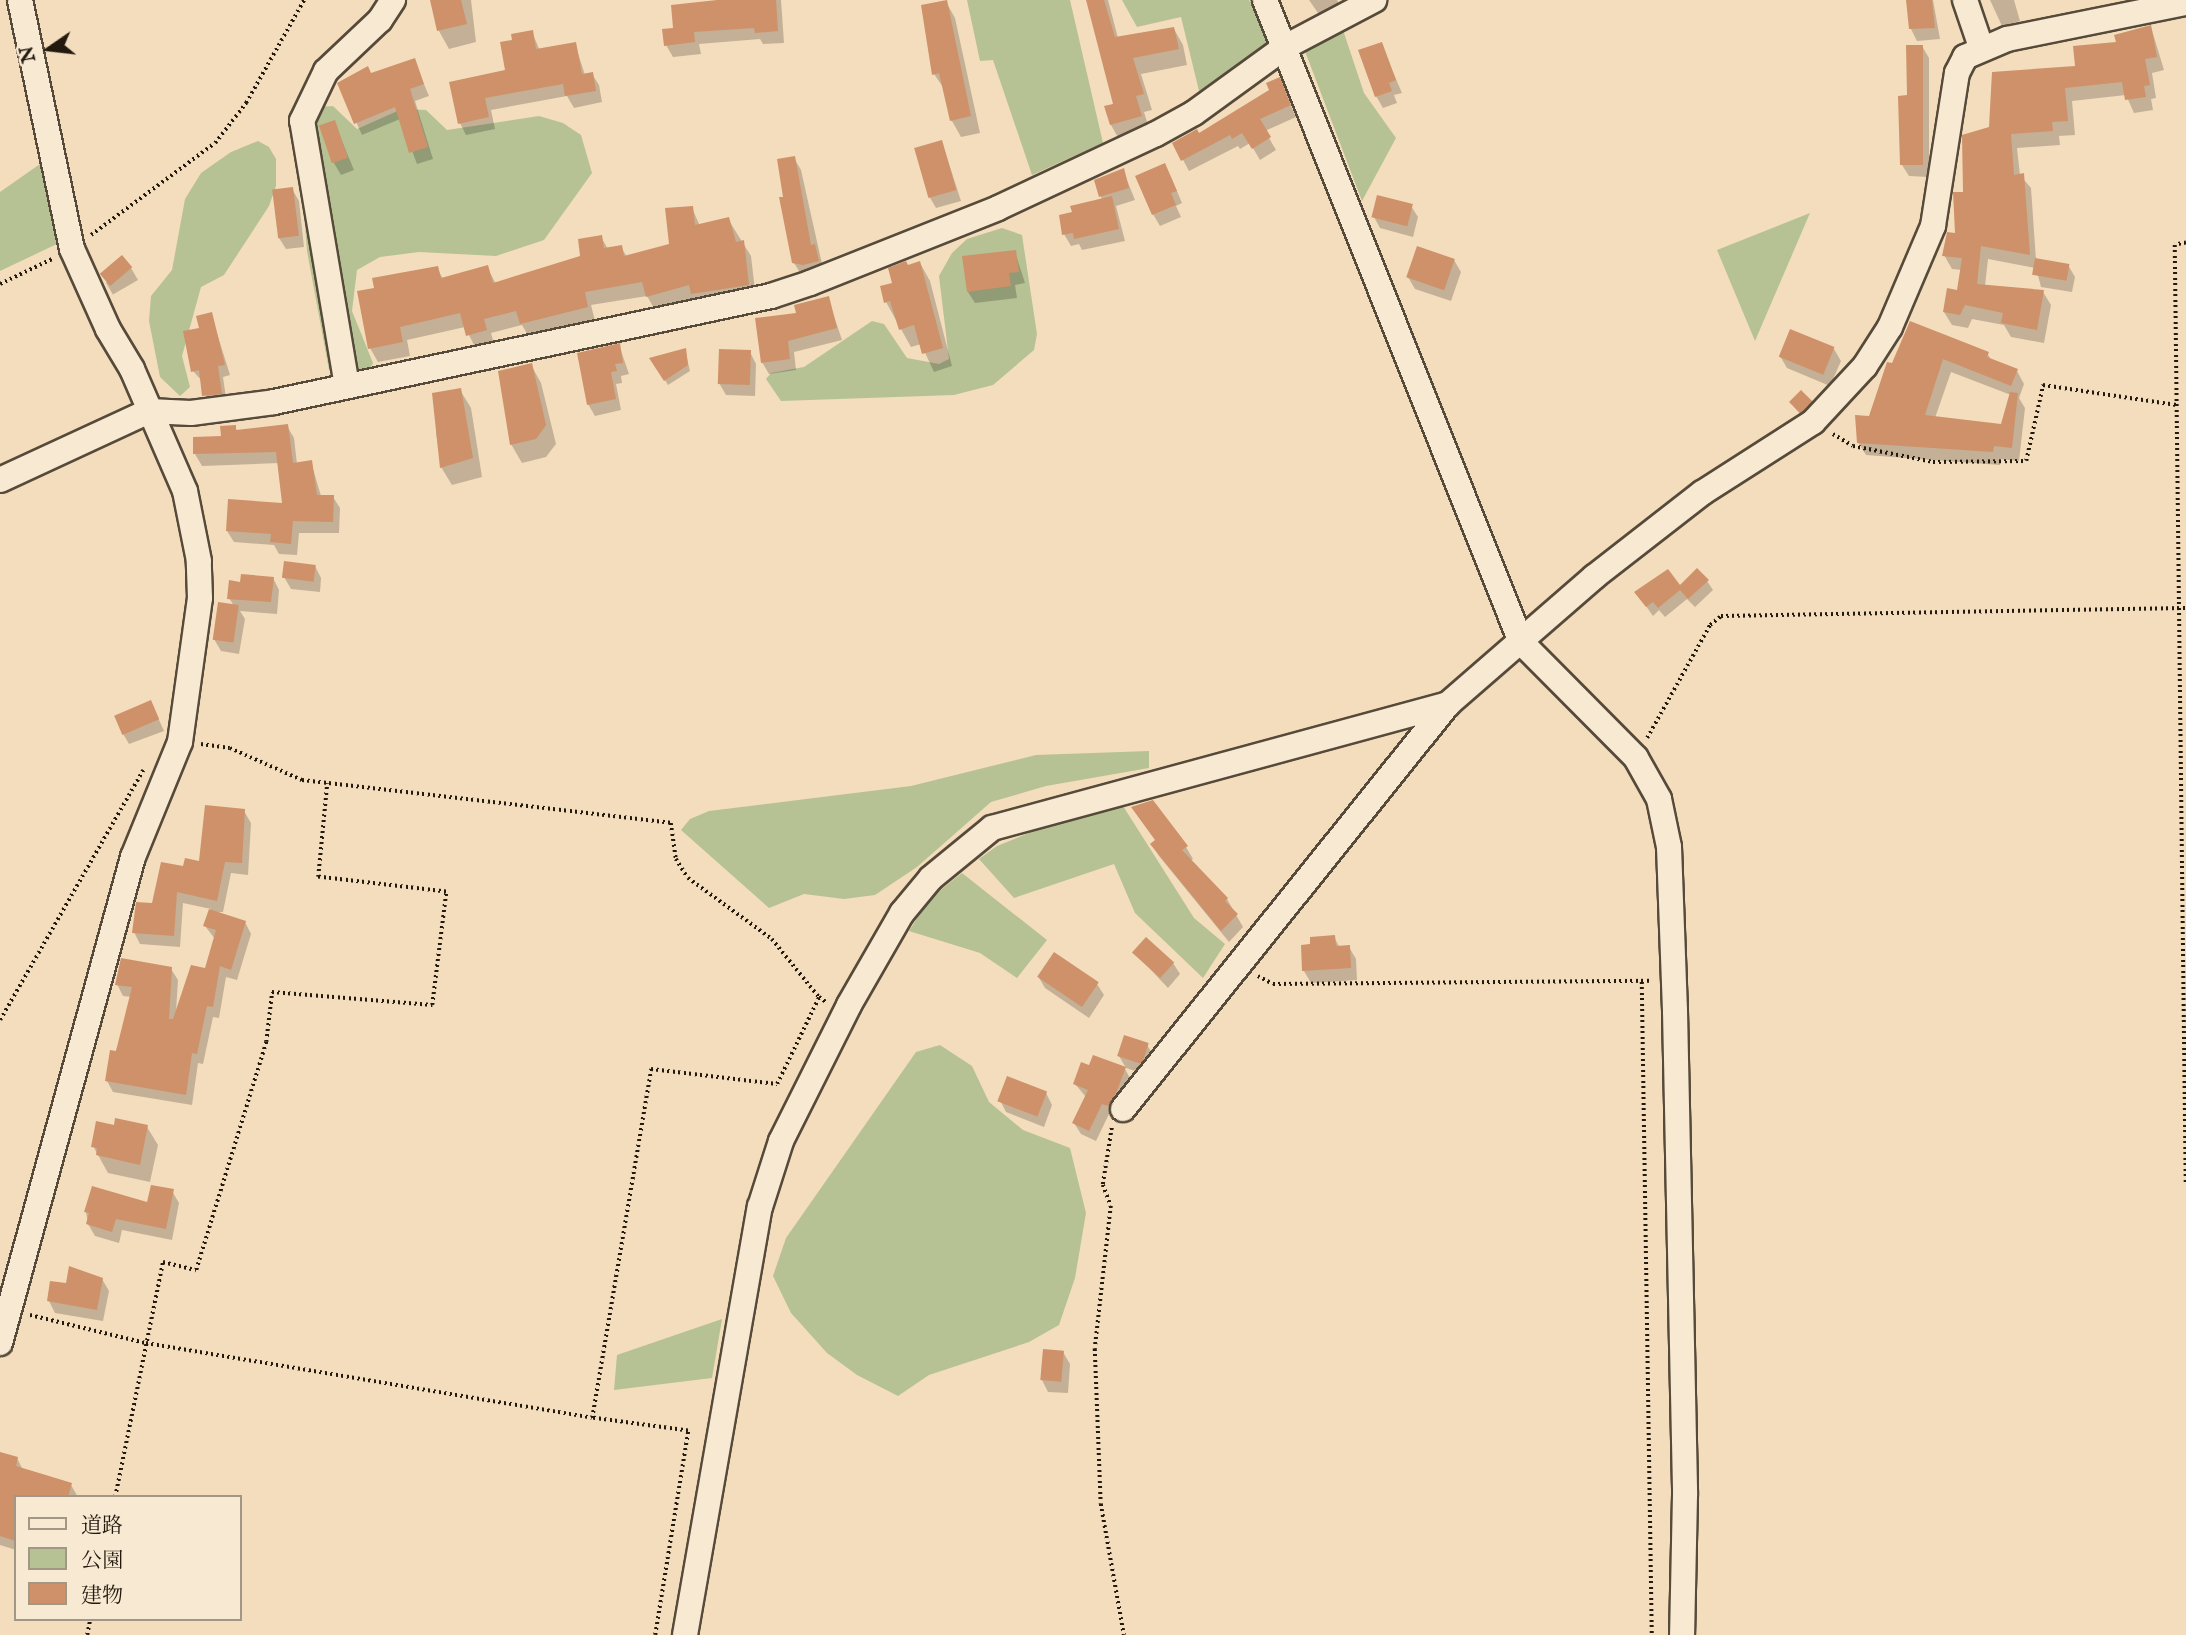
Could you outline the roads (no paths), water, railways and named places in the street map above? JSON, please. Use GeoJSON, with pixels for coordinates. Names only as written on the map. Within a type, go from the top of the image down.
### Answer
{"type":"FeatureCollection","features":[{"type":"Feature","properties":{"kind":"street"},"geometry":{"type":"LineString","coordinates":[[0,1343],[133,857],[180,742],[200,598],[199,561],[185,491],[72,249],[20,0]]}},
{"type":"Feature","properties":{"kind":"street"},"geometry":{"type":"LineString","coordinates":[[347,386],[302,121],[326,71],[380,20],[393,0]]}},
{"type":"Feature","properties":{"kind":"street"},"geometry":{"type":"LineString","coordinates":[[1265,0],[1521,642],[1636,758],[1659,799],[1669,847],[1674,979],[1685,1495],[1682,1635]]}},
{"type":"Feature","properties":{"kind":"street"},"geometry":{"type":"LineString","coordinates":[[0,480],[149,411],[191,413],[347,386],[810,283],[998,208],[1156,134],[1194,113],[1284,47],[1374,0]]}},
{"type":"Feature","properties":{"kind":"street"},"geometry":{"type":"LineString","coordinates":[[1965,0],[1980,47]]}},
{"type":"Feature","properties":{"kind":"street"},"geometry":{"type":"LineString","coordinates":[[1123,1109],[1448,704],[1594,577],[1702,492],[1813,422],[1865,366],[1903,298],[1933,226],[1957,73],[1965,57],[1980,47],[2186,3]]}},
{"type":"Feature","properties":{"kind":"street"},"geometry":{"type":"LineString","coordinates":[[685,1635],[760,1207],[781,1141],[844,1015],[902,914],[932,878],[992,828],[1448,704]]}}]}
